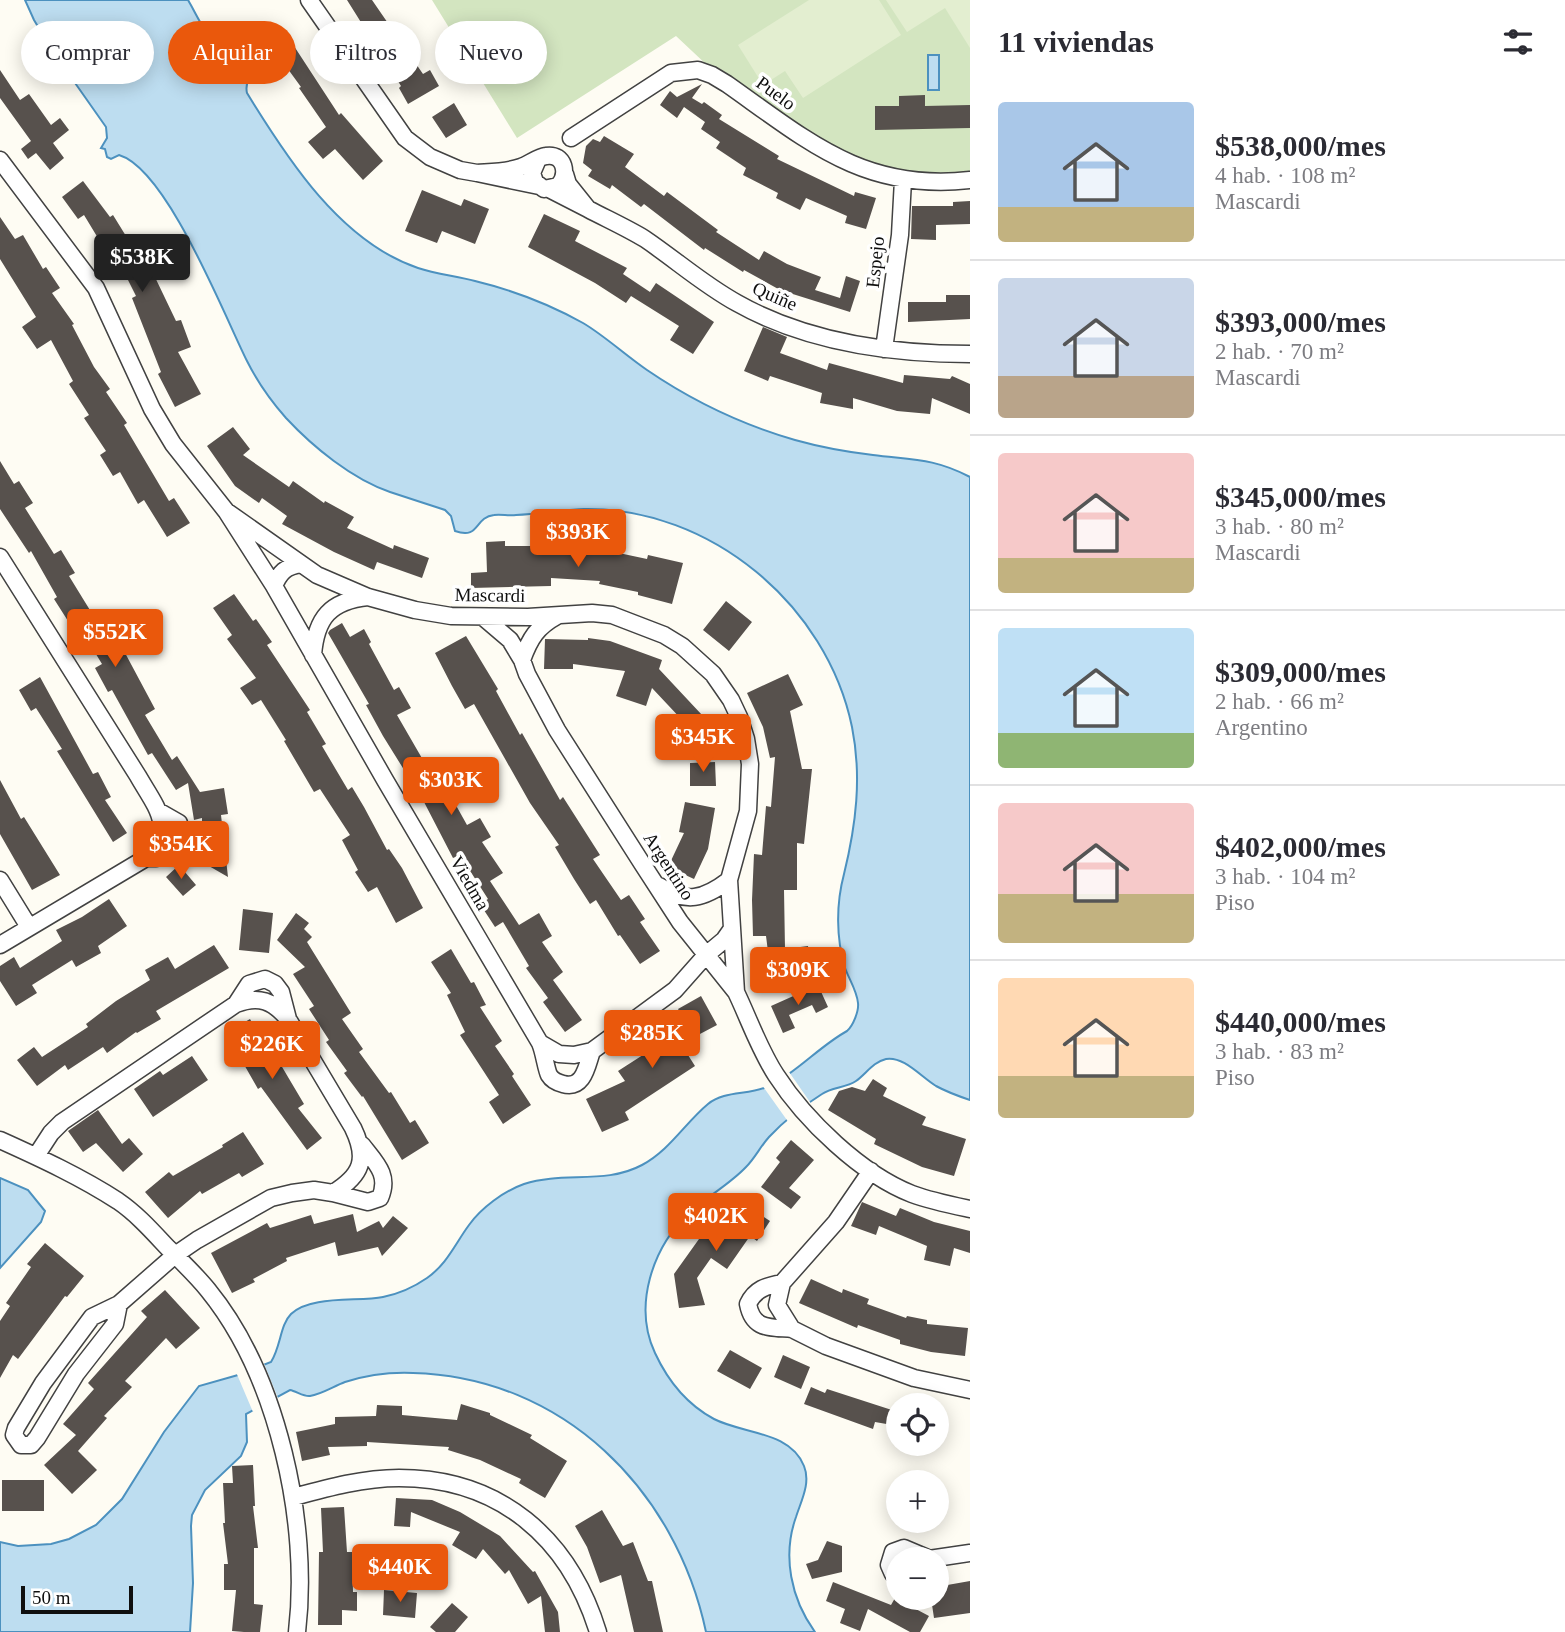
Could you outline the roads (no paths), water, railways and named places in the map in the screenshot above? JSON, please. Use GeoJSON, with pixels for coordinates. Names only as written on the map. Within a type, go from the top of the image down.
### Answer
{"type":"FeatureCollection","features":[{"type":"Feature","properties":{"kind":"street","name":"Quiñe"},"geometry":{"type":"LineString","coordinates":[[309,0],[405,138],[430,157],[453,167],[544,188],[589,209],[642,237],[710,286],[768,318],[832,338],[884,349],[970,354]]}},
{"type":"Feature","properties":{"kind":"street","name":"Puelo"},"geometry":{"type":"LineString","coordinates":[[477,173],[517,169],[542,158],[671,73],[698,70],[727,84],[824,151],[863,170],[903,180],[970,180]]}},
{"type":"Feature","properties":{"kind":"street"},"geometry":{"type":"LineString","coordinates":[[571,138],[566,154],[565,171],[562,183],[544,188],[531,173],[542,158],[556,157],[565,171],[568,184],[589,209]]}},
{"type":"Feature","properties":{"kind":"street"},"geometry":{"type":"LineString","coordinates":[[0,160],[96,288],[152,409],[173,444],[226,511],[292,617],[302,624],[310,625],[350,599],[368,597]]}},
{"type":"Feature","properties":{"kind":"street","name":"Espejo"},"geometry":{"type":"LineString","coordinates":[[884,349],[894,292],[903,180]]}},
{"type":"Feature","properties":{"kind":"street"},"geometry":{"type":"LineString","coordinates":[[942,354],[970,360]]}},
{"type":"Feature","properties":{"kind":"street"},"geometry":{"type":"LineString","coordinates":[[226,511],[301,564],[331,581],[337,591],[335,607]]}},
{"type":"Feature","properties":{"kind":"street"},"geometry":{"type":"LineString","coordinates":[[0,557],[158,811],[162,836],[156,848],[146,858],[0,945]]}},
{"type":"Feature","properties":{"kind":"street"},"geometry":{"type":"LineString","coordinates":[[274,586],[280,573],[288,566],[301,564]]}},
{"type":"Feature","properties":{"kind":"street","name":"Mascardi"},"geometry":{"type":"LineString","coordinates":[[331,581],[368,597],[415,610],[451,616],[592,612],[612,615],[664,635],[682,646],[713,674],[731,699],[746,739],[750,789],[748,811],[740,848],[729,880]]}},
{"type":"Feature","properties":{"kind":"street"},"geometry":{"type":"LineString","coordinates":[[522,660],[533,633],[559,615]]}},
{"type":"Feature","properties":{"kind":"street","name":"Viedma"},"geometry":{"type":"LineString","coordinates":[[292,617],[540,1043],[549,1076],[567,1086],[577,1083],[586,1073],[592,1051]]}},
{"type":"Feature","properties":{"kind":"street","name":"Argentino"},"geometry":{"type":"LineString","coordinates":[[483,617],[510,640],[557,730],[680,922],[736,992]]}},
{"type":"Feature","properties":{"kind":"street"},"geometry":{"type":"LineString","coordinates":[[313,655],[314,639],[321,619]]}},
{"type":"Feature","properties":{"kind":"street"},"geometry":{"type":"LineString","coordinates":[[0,880],[29,927]]}},
{"type":"Feature","properties":{"kind":"street"},"geometry":{"type":"LineString","coordinates":[[656,884],[673,896],[690,898],[716,891],[729,880]]}},
{"type":"Feature","properties":{"kind":"street"},"geometry":{"type":"LineString","coordinates":[[729,880],[736,992],[775,1073],[805,1115],[871,1171],[911,1193],[970,1209]]}},
{"type":"Feature","properties":{"kind":"street"},"geometry":{"type":"LineString","coordinates":[[540,1043],[559,1054],[574,1055],[592,1051],[674,990],[732,930]]}},
{"type":"Feature","properties":{"kind":"street"},"geometry":{"type":"LineString","coordinates":[[36,1156],[62,1122],[236,1004],[249,984],[265,979],[275,984],[281,992],[288,1019],[362,1146],[384,1176],[384,1188],[380,1198],[368,1202],[314,1190],[271,1198],[175,1255],[119,1304],[92,1317],[66,1350],[16,1428],[14,1434],[20,1446],[31,1446],[37,1438],[76,1374],[115,1324],[119,1304]]}},
{"type":"Feature","properties":{"kind":"street"},"geometry":{"type":"LineString","coordinates":[[0,1140],[36,1156],[117,1201],[137,1216],[209,1292],[232,1326],[251,1362],[284,1450],[294,1497],[300,1587],[298,1632]]}},
{"type":"Feature","properties":{"kind":"street"},"geometry":{"type":"LineString","coordinates":[[333,1193],[345,1185],[355,1173],[362,1160],[362,1146]]}},
{"type":"Feature","properties":{"kind":"street"},"geometry":{"type":"LineString","coordinates":[[792,1329],[777,1305],[782,1283],[836,1222],[871,1171]]}},
{"type":"Feature","properties":{"kind":"street"},"geometry":{"type":"LineString","coordinates":[[782,1283],[765,1286],[757,1291],[748,1304],[754,1321],[764,1326],[792,1329],[869,1364],[914,1378],[970,1390]]}},
{"type":"Feature","properties":{"kind":"street"},"geometry":{"type":"LineString","coordinates":[[294,1497],[329,1488],[399,1478],[456,1485],[485,1495],[517,1512],[545,1535],[565,1560],[591,1609],[598,1632]]}},
{"type":"Feature","properties":{"kind":"street"},"geometry":{"type":"LineString","coordinates":[[949,1556],[970,1553]]}},
{"type":"Feature","properties":{"kind":"water"},"geometry":{"type":"Polygon","coordinates":[[[25,0],[188,0],[200,21],[168,21],[168,84],[247,84],[247,93],[280,145],[319,196],[341,219],[390,256],[418,268],[503,289],[557,310],[591,328],[647,370],[681,391],[756,427],[824,447],[934,463],[970,477],[970,1100],[936,1086],[906,1064],[893,1059],[877,1063],[852,1083],[822,1094],[781,1125],[749,1164],[689,1213],[676,1227],[656,1260],[646,1297],[649,1335],[655,1353],[679,1391],[714,1419],[765,1435],[788,1446],[804,1466],[806,1485],[792,1532],[790,1562],[791,1577],[800,1606],[815,1632],[706,1632],[691,1580],[669,1532],[640,1489],[604,1451],[564,1419],[518,1395],[467,1379],[404,1373],[379,1374],[345,1382],[310,1396],[290,1390],[246,1414],[247,1442],[241,1456],[205,1490],[192,1515],[193,1583],[190,1632],[0,1632],[0,1542],[18,1546],[51,1544],[69,1539],[96,1525],[122,1499],[164,1432],[199,1386],[271,1362],[287,1319],[299,1308],[335,1300],[383,1297],[417,1284],[440,1266],[486,1206],[516,1187],[554,1178],[613,1175],[642,1165],[661,1152],[714,1100],[764,1088],[847,1031],[857,1014],[858,1006],[842,957],[838,921],[856,801],[857,764],[852,727],[838,683],[817,641],[789,604],[756,571],[718,545],[676,525],[631,513],[584,509],[494,515],[483,520],[469,533],[463,533],[455,531],[451,516],[445,510],[376,486],[348,471],[321,451],[286,418],[260,383],[192,246],[175,214],[156,187],[137,166],[119,155],[111,159],[107,157],[105,149],[101,148],[107,138],[106,127],[76,84],[154,84],[154,21],[34,20],[25,0]]]}},
{"type":"Feature","properties":{"kind":"water"},"geometry":{"type":"Polygon","coordinates":[[[928,55],[939,55],[939,90],[928,90],[928,55]]]}},
{"type":"Feature","properties":{"kind":"water"},"geometry":{"type":"Polygon","coordinates":[[[0,1178],[28,1190],[45,1211],[41,1222],[0,1268],[0,1178]]]}}]}
